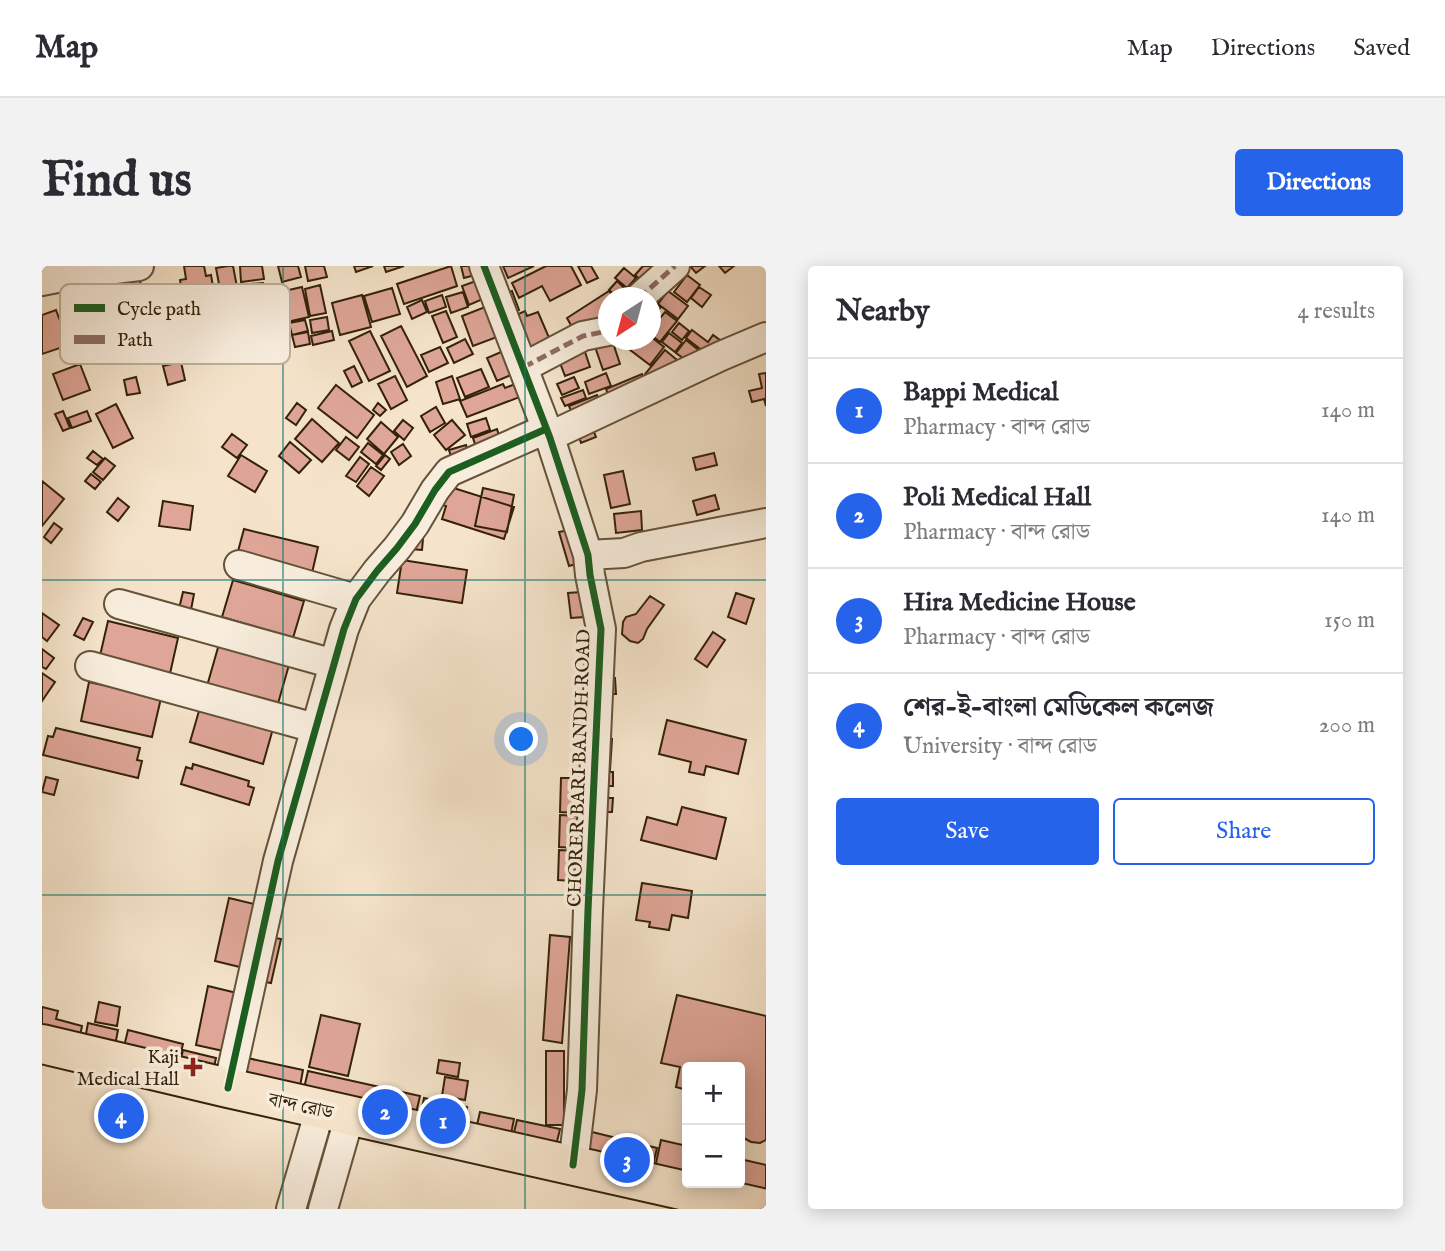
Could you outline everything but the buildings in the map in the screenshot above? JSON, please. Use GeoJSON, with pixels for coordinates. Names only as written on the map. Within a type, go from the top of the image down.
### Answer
{"type":"FeatureCollection","features":[{"type":"Feature","properties":{"kind":"highway","name":"বান্দ রোড"},"geometry":{"type":"LineString","coordinates":[[42,1044],[228,1088],[333,1121],[695,1209]]}},
{"type":"Feature","properties":{"kind":"highway","name":"বান্দ রোড"},"geometry":{"type":"LineString","coordinates":[[42,1063],[573,1165],[748,1207]]}},
{"type":"Feature","properties":{"kind":"street"},"geometry":{"type":"LineString","coordinates":[[42,281],[139,266]]}},
{"type":"Feature","properties":{"kind":"street","name":"CHORER BARI BANDH ROAD"},"geometry":{"type":"LineString","coordinates":[[484,266],[548,433],[589,565],[601,629],[582,1090],[573,1165]]}},
{"type":"Feature","properties":{"kind":"street"},"geometry":{"type":"LineString","coordinates":[[651,287],[675,266]]}},
{"type":"Feature","properties":{"kind":"street"},"geometry":{"type":"LineString","coordinates":[[524,367],[583,336],[598,333]]}},
{"type":"Feature","properties":{"kind":"street"},"geometry":{"type":"LineString","coordinates":[[228,1088],[278,862],[344,629],[356,599],[415,524],[449,472],[548,433],[559,432],[766,337]]}},
{"type":"Feature","properties":{"kind":"street"},"geometry":{"type":"LineString","coordinates":[[589,565],[641,547],[766,523]]}},
{"type":"Feature","properties":{"kind":"street"},"geometry":{"type":"LineString","coordinates":[[589,565],[640,561],[766,536]]}},
{"type":"Feature","properties":{"kind":"street"},"geometry":{"type":"LineString","coordinates":[[239,565],[356,599]]}},
{"type":"Feature","properties":{"kind":"street"},"geometry":{"type":"LineString","coordinates":[[118,604],[334,664]]}},
{"type":"Feature","properties":{"kind":"street"},"geometry":{"type":"LineString","coordinates":[[90,666],[315,729]]}},
{"type":"Feature","properties":{"kind":"street"},"geometry":{"type":"LineString","coordinates":[[291,1209],[333,1121]]}},
{"type":"Feature","properties":{"kind":"street"},"geometry":{"type":"LineString","coordinates":[[323,1209],[333,1121]]}},
{"type":"Feature","properties":{"kind":"marked path"},"geometry":{"type":"LineString","coordinates":[[651,287],[675,266]]}},
{"type":"Feature","properties":{"kind":"marked path"},"geometry":{"type":"LineString","coordinates":[[524,367],[583,336],[598,333]]}},
{"type":"Feature","properties":{"kind":"cycle path"},"geometry":{"type":"LineString","coordinates":[[484,266],[550,438],[588,555],[601,629],[582,1090],[573,1165]]}},
{"type":"Feature","properties":{"kind":"cycle path"},"geometry":{"type":"LineString","coordinates":[[228,1088],[278,861],[344,629],[356,599],[415,524],[449,472],[546,429]]}},
{"type":"Feature","properties":{"kind":"place","name":"Kaji Medical Hall"},"geometry":{"type":"Point","coordinates":[193,1067]}},
{"type":"Feature","properties":{"kind":"place","name":"Poli Medical Hall"},"geometry":{"type":"Point","coordinates":[385,1112]}},
{"type":"Feature","properties":{"kind":"place","name":"শের-ই-বাংলা মেডিকেল কলেজ"},"geometry":{"type":"Point","coordinates":[121,1116]}},
{"type":"Feature","properties":{"kind":"place","name":"Bappi Medical"},"geometry":{"type":"Point","coordinates":[443,1121]}},
{"type":"Feature","properties":{"kind":"place","name":"Hira Medicine House"},"geometry":{"type":"Point","coordinates":[627,1160]}}]}
